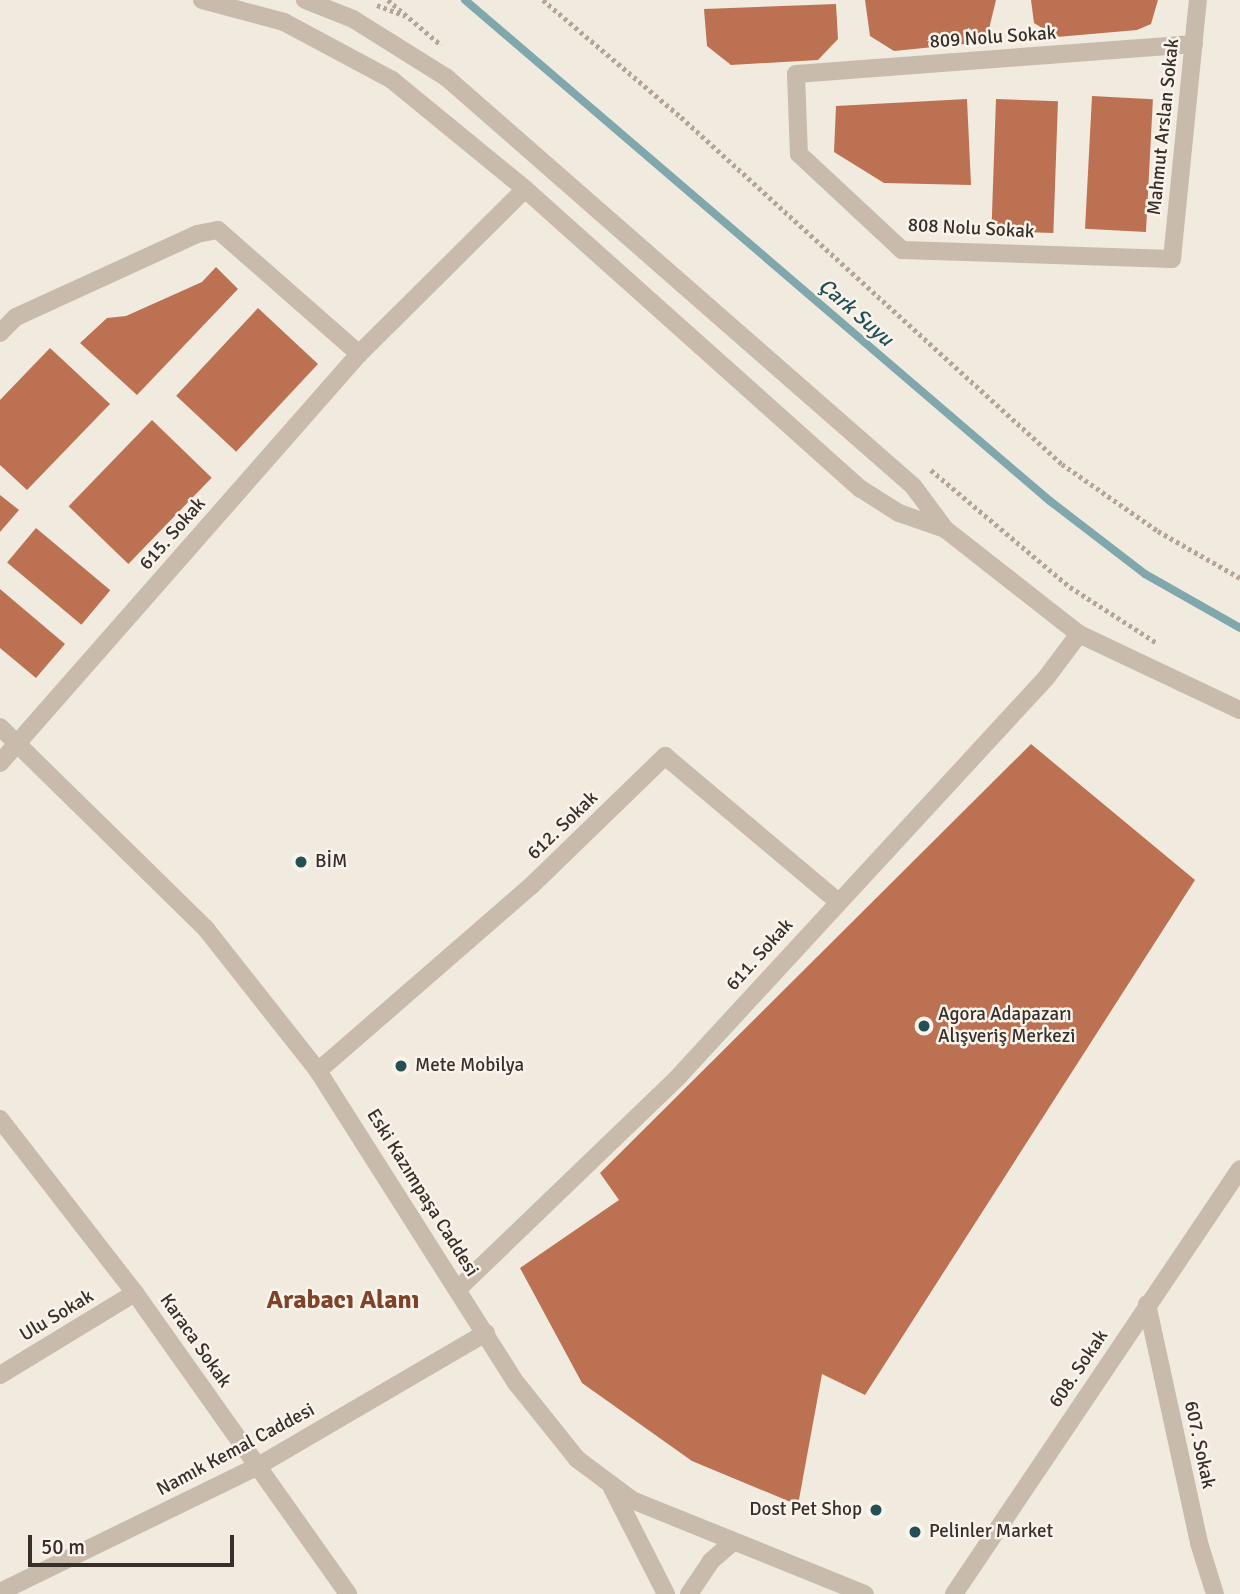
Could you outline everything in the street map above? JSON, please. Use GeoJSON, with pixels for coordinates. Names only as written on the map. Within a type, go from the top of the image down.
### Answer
{"type":"FeatureCollection","features":[{"type":"Feature","properties":{"kind":"street"},"geometry":{"type":"LineString","coordinates":[[202,0],[284,22],[392,80],[525,189],[861,489],[899,513],[945,529]]}},
{"type":"Feature","properties":{"kind":"street"},"geometry":{"type":"LineString","coordinates":[[305,0],[353,19],[447,78],[913,486],[945,529],[1079,634],[1240,710]]}},
{"type":"Feature","properties":{"kind":"street","name":"Mahmut Arslan Sokak"},"geometry":{"type":"LineString","coordinates":[[1172,259],[1198,0]]}},
{"type":"Feature","properties":{"kind":"street","name":"809 Nolu Sokak"},"geometry":{"type":"LineString","coordinates":[[796,74],[1194,44]]}},
{"type":"Feature","properties":{"kind":"street","name":"808 Nolu Sokak"},"geometry":{"type":"LineString","coordinates":[[796,74],[799,154],[902,250],[1172,259]]}},
{"type":"Feature","properties":{"kind":"street","name":"615. Sokak"},"geometry":{"type":"LineString","coordinates":[[0,763],[359,354],[525,189]]}},
{"type":"Feature","properties":{"kind":"street"},"geometry":{"type":"LineString","coordinates":[[0,333],[16,317],[197,234],[218,230],[359,354]]}},
{"type":"Feature","properties":{"kind":"street","name":"611. Sokak"},"geometry":{"type":"LineString","coordinates":[[458,1289],[679,1076],[837,901],[1046,678],[1079,634]]}},
{"type":"Feature","properties":{"kind":"street","name":"Eski Kazımpaşa Caddesi"},"geometry":{"type":"LineString","coordinates":[[0,727],[180,899],[318,1071],[517,1384],[577,1459],[632,1500],[732,1543],[865,1594]]}},
{"type":"Feature","properties":{"kind":"street","name":"612. Sokak"},"geometry":{"type":"LineString","coordinates":[[318,1071],[531,886],[664,756],[837,901]]}},
{"type":"Feature","properties":{"kind":"street","name":"Karaca Sokak"},"geometry":{"type":"LineString","coordinates":[[3,1128],[135,1293],[348,1594]]}},
{"type":"Feature","properties":{"kind":"street","name":"608. Sokak"},"geometry":{"type":"LineString","coordinates":[[954,1594],[1240,1169]]}},
{"type":"Feature","properties":{"kind":"street","name":"Ulu Sokak"},"geometry":{"type":"LineString","coordinates":[[0,1375],[135,1293]]}},
{"type":"Feature","properties":{"kind":"street","name":"607. Sokak"},"geometry":{"type":"LineString","coordinates":[[1147,1304],[1199,1543],[1215,1594]]}},
{"type":"Feature","properties":{"kind":"street","name":"Namık Kemal Caddesi"},"geometry":{"type":"LineString","coordinates":[[0,1592],[258,1466],[486,1334]]}},
{"type":"Feature","properties":{"kind":"street"},"geometry":{"type":"LineString","coordinates":[[610,1485],[666,1594]]}},
{"type":"Feature","properties":{"kind":"street"},"geometry":{"type":"LineString","coordinates":[[689,1594],[711,1561],[732,1543]]}},
{"type":"Feature","properties":{"kind":"path"},"geometry":{"type":"LineString","coordinates":[[388,0],[451,54]]}},
{"type":"Feature","properties":{"kind":"path"},"geometry":{"type":"LineString","coordinates":[[544,0],[681,117],[1062,464],[1158,531],[1240,578]]}},
{"type":"Feature","properties":{"kind":"path"},"geometry":{"type":"LineString","coordinates":[[370,4],[412,19]]}},
{"type":"Feature","properties":{"kind":"path"},"geometry":{"type":"LineString","coordinates":[[926,466],[1070,587],[1163,646]]}},
{"type":"Feature","properties":{"kind":"building"},"geometry":{"type":"Polygon","coordinates":[[[865,0],[996,0],[987,37],[973,43],[894,51],[870,36],[865,0]]]}},
{"type":"Feature","properties":{"kind":"building"},"geometry":{"type":"Polygon","coordinates":[[[1031,0],[1158,0],[1151,24],[1137,30],[1057,37],[1034,23],[1031,0]]]}},
{"type":"Feature","properties":{"kind":"building"},"geometry":{"type":"Polygon","coordinates":[[[836,4],[838,39],[818,60],[731,65],[707,46],[704,9],[836,4]]]}},
{"type":"Feature","properties":{"kind":"building"},"geometry":{"type":"Polygon","coordinates":[[[1092,96],[1153,99],[1146,232],[1085,229],[1092,96]]]}},
{"type":"Feature","properties":{"kind":"building"},"geometry":{"type":"Polygon","coordinates":[[[967,99],[971,185],[884,183],[834,152],[836,106],[967,99]]]}},
{"type":"Feature","properties":{"kind":"building"},"geometry":{"type":"Polygon","coordinates":[[[996,99],[1058,101],[1053,233],[991,231],[996,99]]]}},
{"type":"Feature","properties":{"kind":"building"},"geometry":{"type":"Polygon","coordinates":[[[216,267],[238,289],[137,395],[80,343],[107,318],[126,316],[202,282],[216,267]]]}},
{"type":"Feature","properties":{"kind":"building"},"geometry":{"type":"Polygon","coordinates":[[[258,308],[318,364],[236,452],[176,396],[258,308]]]}},
{"type":"Feature","properties":{"kind":"building"},"geometry":{"type":"Polygon","coordinates":[[[50,348],[110,404],[27,490],[0,465],[0,400],[50,348]]]}},
{"type":"Feature","properties":{"kind":"building"},"geometry":{"type":"Polygon","coordinates":[[[152,420],[212,478],[128,564],[69,506],[152,420]]]}},
{"type":"Feature","properties":{"kind":"building"},"geometry":{"type":"Polygon","coordinates":[[[0,495],[19,510],[0,532],[0,495]]]}},
{"type":"Feature","properties":{"kind":"building"},"geometry":{"type":"Polygon","coordinates":[[[36,528],[110,590],[81,625],[7,562],[36,528]]]}},
{"type":"Feature","properties":{"kind":"building"},"geometry":{"type":"Polygon","coordinates":[[[0,589],[65,644],[36,678],[0,648],[0,589]]]}},
{"type":"Feature","properties":{"kind":"building","name":"Agora Adapazarı Alışveriş Merkezi"},"geometry":{"type":"Polygon","coordinates":[[[1031,744],[1195,880],[865,1395],[822,1374],[798,1505],[692,1461],[582,1383],[520,1268],[619,1200],[600,1173],[1031,744]]]}},
{"type":"Feature","properties":{"kind":"waterway","name":"Çark Suyu"},"geometry":{"type":"LineString","coordinates":[[465,0],[1050,501],[1145,574],[1240,628]]}},
{"type":"Feature","properties":{"kind":"place","name":"BİM"},"geometry":{"type":"Point","coordinates":[301,862]}},
{"type":"Feature","properties":{"kind":"place","name":"Agora Adapazarı Alışveriş Merkezi"},"geometry":{"type":"Point","coordinates":[924,1026]}},
{"type":"Feature","properties":{"kind":"place","name":"Mete Mobilya"},"geometry":{"type":"Point","coordinates":[401,1066]}},
{"type":"Feature","properties":{"kind":"place","name":"Dost Pet Shop"},"geometry":{"type":"Point","coordinates":[876,1510]}},
{"type":"Feature","properties":{"kind":"place","name":"Pelinler Market"},"geometry":{"type":"Point","coordinates":[915,1532]}},
{"type":"Feature","properties":{"kind":"district","name":"Arabacı Alanı"},"geometry":{"type":"Point","coordinates":[343,1301]}}]}
